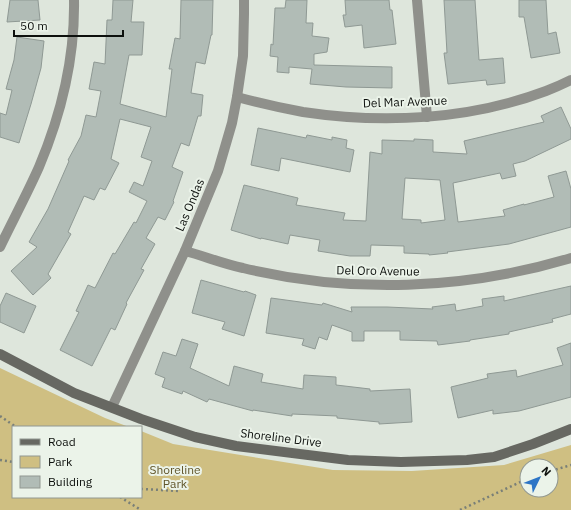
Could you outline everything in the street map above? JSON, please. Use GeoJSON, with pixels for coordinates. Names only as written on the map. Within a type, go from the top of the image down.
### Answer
{"type":"FeatureCollection","features":[{"type":"Feature","properties":{"kind":"main road","name":"Shoreline Drive"},"geometry":{"type":"LineString","coordinates":[[0,354],[74,393],[195,437],[236,446],[348,460],[401,462],[467,460],[494,457],[571,429]]}},
{"type":"Feature","properties":{"kind":"street"},"geometry":{"type":"LineString","coordinates":[[0,247],[38,167],[53,130],[62,99],[70,57],[74,0]]}},
{"type":"Feature","properties":{"kind":"street","name":"Las Ondas"},"geometry":{"type":"LineString","coordinates":[[112,407],[185,250],[218,171],[232,123],[237,97],[243,56],[244,0]]}},
{"type":"Feature","properties":{"kind":"street"},"geometry":{"type":"LineString","coordinates":[[417,0],[427,117]]}},
{"type":"Feature","properties":{"kind":"street","name":"Del Mar Avenue"},"geometry":{"type":"LineString","coordinates":[[237,97],[302,112],[339,116],[386,118],[427,117],[473,111],[510,103],[546,91],[571,80]]}},
{"type":"Feature","properties":{"kind":"street","name":"Del Oro Avenue"},"geometry":{"type":"LineString","coordinates":[[185,250],[242,268],[281,276],[339,284],[392,286],[434,284],[494,277],[571,258]]}},
{"type":"Feature","properties":{"kind":"path"},"geometry":{"type":"LineString","coordinates":[[0,416],[15,426]]}},
{"type":"Feature","properties":{"kind":"path"},"geometry":{"type":"LineString","coordinates":[[0,460],[12,462]]}},
{"type":"Feature","properties":{"kind":"path"},"geometry":{"type":"LineString","coordinates":[[559,469],[571,465]]}},
{"type":"Feature","properties":{"kind":"path"},"geometry":{"type":"LineString","coordinates":[[460,510],[519,483]]}},
{"type":"Feature","properties":{"kind":"path"},"geometry":{"type":"LineString","coordinates":[[142,489],[180,492]]}},
{"type":"Feature","properties":{"kind":"path"},"geometry":{"type":"LineString","coordinates":[[122,498],[141,510]]}},
{"type":"Feature","properties":{"kind":"green space","name":"Shoreline Park"},"geometry":{"type":"Polygon","coordinates":[[[0,368],[105,418],[126,426],[12,426],[12,498],[142,498],[142,431],[173,444],[333,470],[412,471],[504,465],[519,461],[519,498],[559,498],[559,458],[527,458],[571,445],[571,510],[0,510],[0,368]]]}},
{"type":"Feature","properties":{"kind":"building"},"geometry":{"type":"Polygon","coordinates":[[[10,0],[38,0],[40,20],[7,22],[10,0]]]}},
{"type":"Feature","properties":{"kind":"building"},"geometry":{"type":"Polygon","coordinates":[[[113,0],[133,0],[131,22],[144,22],[142,55],[129,55],[120,104],[166,117],[172,69],[169,69],[175,38],[180,39],[181,0],[213,0],[212,35],[205,64],[196,62],[191,93],[203,95],[201,116],[198,116],[189,146],[181,143],[172,167],[183,172],[173,201],[174,202],[165,220],[158,217],[146,238],[155,244],[141,269],[144,270],[126,303],[127,304],[115,330],[111,328],[92,366],[60,350],[79,312],[76,311],[88,285],[95,288],[113,253],[115,254],[134,222],[136,223],[147,201],[129,192],[134,182],[143,186],[152,161],[141,157],[151,127],[120,119],[111,159],[119,163],[105,190],[100,188],[94,200],[84,196],[68,232],[71,234],[48,274],[51,278],[33,295],[11,271],[37,247],[29,242],[48,209],[69,161],[68,160],[81,136],[86,115],[96,117],[101,91],[89,89],[94,62],[105,64],[107,20],[112,20],[113,0]]]}},
{"type":"Feature","properties":{"kind":"building"},"geometry":{"type":"Polygon","coordinates":[[[286,0],[307,0],[306,23],[313,23],[312,36],[329,38],[327,52],[314,54],[314,65],[392,67],[392,88],[346,87],[310,84],[312,69],[289,67],[289,73],[277,72],[278,57],[270,56],[271,44],[273,45],[275,8],[285,8],[286,0]]]}},
{"type":"Feature","properties":{"kind":"building"},"geometry":{"type":"Polygon","coordinates":[[[345,0],[389,0],[390,10],[392,10],[396,44],[364,48],[362,25],[345,27],[343,15],[346,15],[345,0]]]}},
{"type":"Feature","properties":{"kind":"building"},"geometry":{"type":"Polygon","coordinates":[[[444,0],[475,0],[479,60],[503,58],[505,83],[487,85],[486,80],[448,84],[444,53],[447,53],[444,0]]]}},
{"type":"Feature","properties":{"kind":"building"},"geometry":{"type":"Polygon","coordinates":[[[519,0],[546,0],[548,34],[556,32],[560,53],[531,58],[524,17],[519,17],[519,0]]]}},
{"type":"Feature","properties":{"kind":"building"},"geometry":{"type":"Polygon","coordinates":[[[17,37],[44,41],[41,68],[19,143],[0,137],[0,113],[6,115],[12,90],[6,89],[14,60],[17,37]]]}},
{"type":"Feature","properties":{"kind":"building"},"geometry":{"type":"Polygon","coordinates":[[[561,107],[571,129],[571,139],[525,161],[513,164],[516,176],[502,179],[500,173],[453,183],[458,222],[505,216],[503,210],[554,197],[548,176],[566,171],[571,189],[571,227],[509,244],[429,255],[404,253],[404,246],[371,245],[370,256],[350,256],[318,251],[320,240],[290,235],[288,244],[261,239],[231,230],[244,185],[298,198],[296,205],[345,213],[343,220],[366,221],[370,152],[382,154],[382,140],[433,140],[433,152],[467,154],[464,141],[544,122],[541,116],[561,107]],[[405,178],[402,219],[421,220],[421,223],[445,220],[440,180],[405,178]]]}},
{"type":"Feature","properties":{"kind":"building"},"geometry":{"type":"Polygon","coordinates":[[[258,128],[306,138],[307,135],[332,140],[332,137],[347,140],[346,148],[354,150],[350,172],[281,158],[279,171],[251,165],[258,128]]]}},
{"type":"Feature","properties":{"kind":"building"},"geometry":{"type":"Polygon","coordinates":[[[201,280],[256,295],[244,336],[222,329],[225,322],[192,313],[201,280]]]}},
{"type":"Feature","properties":{"kind":"building"},"geometry":{"type":"Polygon","coordinates":[[[571,286],[571,314],[552,319],[553,322],[509,332],[509,334],[470,341],[438,345],[437,341],[400,340],[400,331],[364,331],[364,341],[352,341],[352,332],[332,325],[327,340],[319,337],[315,349],[302,345],[304,339],[266,333],[271,298],[322,305],[323,303],[352,312],[351,307],[433,309],[432,307],[455,304],[456,311],[483,306],[482,299],[504,296],[504,301],[571,286]]]}},
{"type":"Feature","properties":{"kind":"building"},"geometry":{"type":"Polygon","coordinates":[[[6,293],[36,306],[24,333],[0,322],[0,306],[6,293]]]}},
{"type":"Feature","properties":{"kind":"building"},"geometry":{"type":"Polygon","coordinates":[[[182,339],[198,344],[190,368],[229,386],[234,366],[263,374],[261,382],[303,389],[304,375],[336,377],[336,385],[370,389],[370,391],[410,389],[412,422],[379,424],[379,422],[337,418],[337,416],[292,414],[292,416],[253,411],[209,399],[207,402],[183,391],[182,394],[162,387],[165,378],[155,374],[163,352],[176,356],[182,339]]]}},
{"type":"Feature","properties":{"kind":"building"},"geometry":{"type":"Polygon","coordinates":[[[571,343],[571,397],[519,411],[493,414],[493,410],[458,418],[451,387],[488,378],[487,374],[516,370],[517,377],[563,365],[557,348],[571,343]]]}}]}
